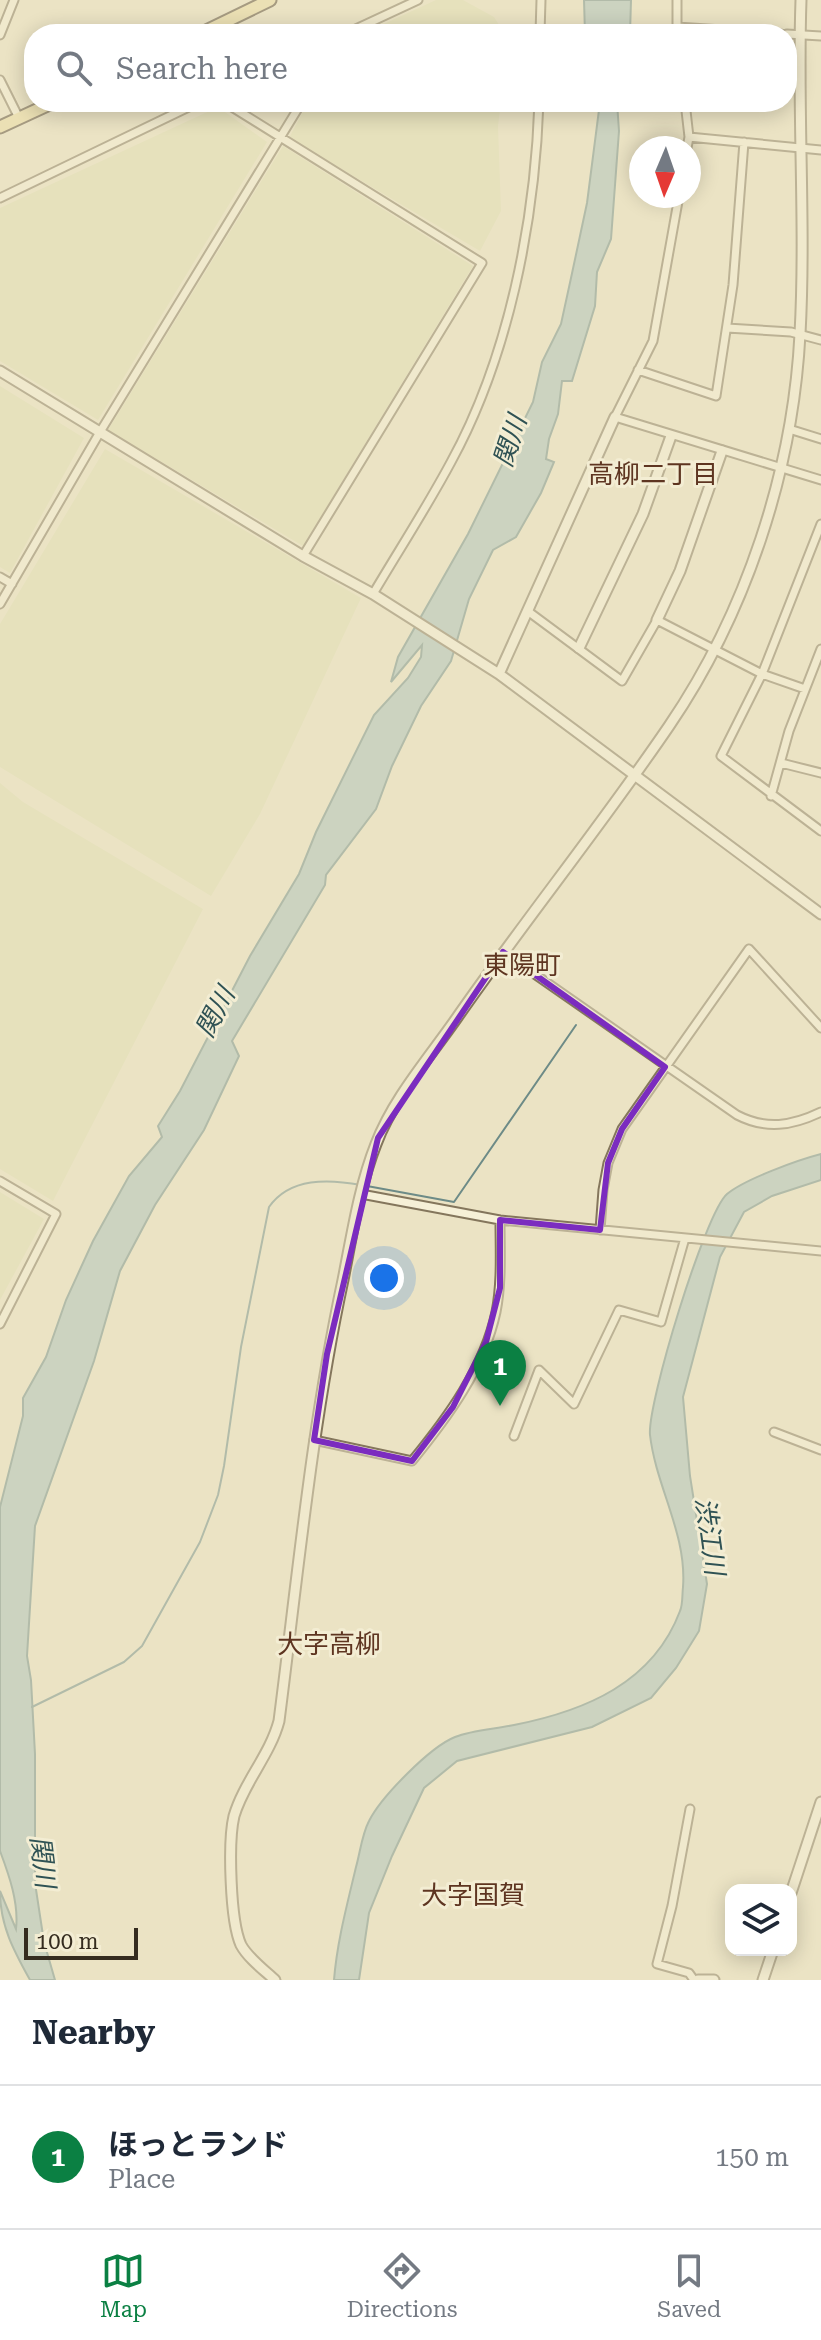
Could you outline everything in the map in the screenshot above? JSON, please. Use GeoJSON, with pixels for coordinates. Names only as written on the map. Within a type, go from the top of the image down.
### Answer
{"type":"FeatureCollection","features":[{"type":"Feature","properties":{"kind":"main road"},"geometry":{"type":"LineString","coordinates":[[221,24],[270,0]]}},
{"type":"Feature","properties":{"kind":"main road"},"geometry":{"type":"LineString","coordinates":[[0,127],[32,112]]}},
{"type":"Feature","properties":{"kind":"street"},"geometry":{"type":"LineString","coordinates":[[0,35],[14,0]]}},
{"type":"Feature","properties":{"kind":"street"},"geometry":{"type":"LineString","coordinates":[[366,24],[418,0]]}},
{"type":"Feature","properties":{"kind":"street"},"geometry":{"type":"LineString","coordinates":[[540,24],[541,0]]}},
{"type":"Feature","properties":{"kind":"street"},"geometry":{"type":"LineString","coordinates":[[677,0],[677,24]]}},
{"type":"Feature","properties":{"kind":"street"},"geometry":{"type":"LineString","coordinates":[[275,1980],[242,1946],[237,1933],[233,1908],[234,1817],[266,1755],[279,1721],[327,1354],[361,1194],[378,1138],[400,1099],[503,952],[671,724],[713,649],[756,551],[781,468],[801,334],[801,0]]}},
{"type":"Feature","properties":{"kind":"street"},"geometry":{"type":"LineString","coordinates":[[797,35],[821,36]]}},
{"type":"Feature","properties":{"kind":"street"},"geometry":{"type":"LineString","coordinates":[[0,80],[19,118]]}},
{"type":"Feature","properties":{"kind":"street"},"geometry":{"type":"LineString","coordinates":[[0,198],[178,112]]}},
{"type":"Feature","properties":{"kind":"street"},"geometry":{"type":"LineString","coordinates":[[240,112],[482,263],[303,556]]}},
{"type":"Feature","properties":{"kind":"street"},"geometry":{"type":"LineString","coordinates":[[0,604],[100,432],[296,112]]}},
{"type":"Feature","properties":{"kind":"street"},"geometry":{"type":"LineString","coordinates":[[373,594],[451,462],[489,371],[515,287],[527,233],[539,112]]}},
{"type":"Feature","properties":{"kind":"street"},"geometry":{"type":"LineString","coordinates":[[686,112],[689,136]]}},
{"type":"Feature","properties":{"kind":"street"},"geometry":{"type":"LineString","coordinates":[[701,138],[821,150]]}},
{"type":"Feature","properties":{"kind":"street"},"geometry":{"type":"LineString","coordinates":[[638,370],[716,396],[733,285],[744,142]]}},
{"type":"Feature","properties":{"kind":"street"},"geometry":{"type":"LineString","coordinates":[[496,672],[529,612],[615,417],[653,341],[677,208]]}},
{"type":"Feature","properties":{"kind":"street"},"geometry":{"type":"LineString","coordinates":[[727,328],[801,334],[821,340]]}},
{"type":"Feature","properties":{"kind":"street"},"geometry":{"type":"LineString","coordinates":[[0,371],[303,556],[373,594],[496,672],[821,914]]}},
{"type":"Feature","properties":{"kind":"street"},"geometry":{"type":"LineString","coordinates":[[615,417],[821,480]]}},
{"type":"Feature","properties":{"kind":"street"},"geometry":{"type":"LineString","coordinates":[[789,429],[821,439]]}},
{"type":"Feature","properties":{"kind":"street"},"geometry":{"type":"LineString","coordinates":[[579,648],[643,514],[671,436]]}},
{"type":"Feature","properties":{"kind":"street"},"geometry":{"type":"LineString","coordinates":[[529,612],[622,681],[657,620],[680,571],[722,451]]}},
{"type":"Feature","properties":{"kind":"street"},"geometry":{"type":"LineString","coordinates":[[821,524],[762,674],[721,756],[821,831]]}},
{"type":"Feature","properties":{"kind":"street"},"geometry":{"type":"LineString","coordinates":[[0,577],[12,584]]}},
{"type":"Feature","properties":{"kind":"street"},"geometry":{"type":"LineString","coordinates":[[657,620],[762,674],[805,689]]}},
{"type":"Feature","properties":{"kind":"street"},"geometry":{"type":"LineString","coordinates":[[771,796],[789,731],[821,650]]}},
{"type":"Feature","properties":{"kind":"street"},"geometry":{"type":"LineString","coordinates":[[781,763],[821,773]]}},
{"type":"Feature","properties":{"kind":"street"},"geometry":{"type":"LineString","coordinates":[[600,1230],[608,1163],[622,1129],[749,949],[821,1028]]}},
{"type":"Feature","properties":{"kind":"street"},"geometry":{"type":"LineString","coordinates":[[503,952],[665,1067],[753,1123],[780,1126],[821,1112]]}},
{"type":"Feature","properties":{"kind":"street"},"geometry":{"type":"LineString","coordinates":[[0,1181],[56,1214],[0,1324]]}},
{"type":"Feature","properties":{"kind":"street"},"geometry":{"type":"LineString","coordinates":[[361,1194],[500,1220],[821,1251]]}},
{"type":"Feature","properties":{"kind":"street"},"geometry":{"type":"LineString","coordinates":[[314,1440],[412,1461],[453,1407],[474,1371],[486,1342],[496,1314],[500,1288],[500,1220]]}},
{"type":"Feature","properties":{"kind":"street"},"geometry":{"type":"LineString","coordinates":[[514,1436],[539,1370],[574,1404],[619,1310],[661,1322],[685,1238]]}},
{"type":"Feature","properties":{"kind":"street"},"geometry":{"type":"LineString","coordinates":[[774,1432],[821,1450]]}},
{"type":"Feature","properties":{"kind":"street"},"geometry":{"type":"LineString","coordinates":[[794,1884],[821,1802]]}},
{"type":"Feature","properties":{"kind":"street"},"geometry":{"type":"LineString","coordinates":[[690,1809],[672,1906],[657,1964],[689,1973],[696,1980],[714,1980]]}},
{"type":"Feature","properties":{"kind":"street"},"geometry":{"type":"LineString","coordinates":[[763,1980],[771,1956]]}},
{"type":"Feature","properties":{"kind":"highlighted area"},"geometry":{"type":"Polygon","coordinates":[[[503,952],[665,1067],[622,1129],[608,1163],[600,1230],[500,1220],[500,1288],[486,1342],[453,1407],[412,1461],[314,1440],[327,1354],[378,1138],[503,952]]]}},
{"type":"Feature","properties":{"kind":"shaded area"},"geometry":{"type":"Polygon","coordinates":[[[436,0],[463,0],[494,17],[499,24],[384,24],[436,0]]]}},
{"type":"Feature","properties":{"kind":"shaded area"},"geometry":{"type":"Polygon","coordinates":[[[207,112],[225,112],[267,142],[98,420],[0,361],[0,208],[207,112]]]}},
{"type":"Feature","properties":{"kind":"shaded area"},"geometry":{"type":"Polygon","coordinates":[[[303,112],[500,112],[501,211],[480,251],[289,138],[303,112]]]}},
{"type":"Feature","properties":{"kind":"shaded area"},"geometry":{"type":"Polygon","coordinates":[[[283,146],[473,266],[303,546],[108,430],[283,146]]]}},
{"type":"Feature","properties":{"kind":"shaded area"},"geometry":{"type":"Polygon","coordinates":[[[0,386],[84,438],[10,573],[0,567],[0,386]]]}},
{"type":"Feature","properties":{"kind":"shaded area"},"geometry":{"type":"Polygon","coordinates":[[[105,449],[361,598],[260,814],[211,896],[0,767],[0,624],[105,449]]]}},
{"type":"Feature","properties":{"kind":"shaded area"},"geometry":{"type":"Polygon","coordinates":[[[0,783],[23,802],[203,909],[53,1201],[0,1169],[0,783]]]}},
{"type":"Feature","properties":{"kind":"shaded area"},"geometry":{"type":"Polygon","coordinates":[[[0,1192],[44,1219],[0,1300],[0,1192]]]}},
{"type":"Feature","properties":{"kind":"water"},"geometry":{"type":"Polygon","coordinates":[[[584,0],[631,0],[630,24],[585,24],[584,0]]]}},
{"type":"Feature","properties":{"kind":"water"},"geometry":{"type":"Polygon","coordinates":[[[599,112],[618,112],[611,239],[597,272],[595,306],[572,381],[562,381],[558,414],[546,459],[554,462],[541,493],[516,537],[493,550],[469,599],[451,661],[421,706],[392,766],[376,809],[326,875],[325,885],[232,1041],[239,1056],[204,1130],[155,1205],[120,1271],[94,1361],[35,1526],[27,1656],[35,1754],[35,1883],[44,1942],[55,1980],[30,1980],[5,1927],[0,1891],[16,1929],[15,1899],[0,1851],[0,1507],[23,1416],[23,1398],[46,1357],[66,1300],[93,1241],[129,1176],[162,1137],[158,1126],[180,1091],[250,956],[299,874],[316,832],[374,715],[408,678],[421,657],[422,645],[391,682],[398,657],[468,534],[533,402],[542,362],[561,324],[587,203],[599,112]]]}},
{"type":"Feature","properties":{"kind":"water"},"geometry":{"type":"Polygon","coordinates":[[[821,1154],[821,1180],[772,1196],[744,1212],[720,1257],[683,1397],[690,1476],[707,1584],[699,1631],[676,1668],[651,1698],[592,1727],[457,1761],[424,1788],[369,1913],[359,1980],[334,1980],[337,1952],[365,1832],[375,1811],[407,1774],[455,1737],[540,1719],[591,1702],[614,1690],[653,1657],[668,1636],[682,1605],[683,1567],[676,1529],[658,1473],[650,1435],[658,1387],[679,1310],[705,1235],[727,1194],[759,1176],[821,1154]]]}},
{"type":"Feature","properties":{"kind":"waterway"},"geometry":{"type":"LineString","coordinates":[[367,1186],[454,1202],[576,1025]]}},
{"type":"Feature","properties":{"kind":"waterway"},"geometry":{"type":"LineString","coordinates":[[32,1707],[124,1662],[142,1646],[200,1542],[218,1495],[224,1466],[241,1347],[269,1207],[288,1190],[311,1182],[361,1185]]}},
{"type":"Feature","properties":{"kind":"place","name":"ほっとランド"},"geometry":{"type":"Point","coordinates":[500,1406]}},
{"type":"Feature","properties":{"kind":"district","name":"高柳二丁目"},"geometry":{"type":"Point","coordinates":[653,474]}},
{"type":"Feature","properties":{"kind":"district","name":"東陽町"},"geometry":{"type":"Point","coordinates":[522,965]}},
{"type":"Feature","properties":{"kind":"district","name":"大字高柳"},"geometry":{"type":"Point","coordinates":[329,1644]}},
{"type":"Feature","properties":{"kind":"district","name":"大字国賀"},"geometry":{"type":"Point","coordinates":[473,1895]}},
{"type":"Feature","properties":{"kind":"water label","name":"関川"},"geometry":{"type":"Point","coordinates":[510,441]}},
{"type":"Feature","properties":{"kind":"water label","name":"関川"},"geometry":{"type":"Point","coordinates":[215,1012]}},
{"type":"Feature","properties":{"kind":"water label","name":"渋江川"},"geometry":{"type":"Point","coordinates":[710,1536]}},
{"type":"Feature","properties":{"kind":"water label","name":"関川"},"geometry":{"type":"Point","coordinates":[43,1862]}}]}
